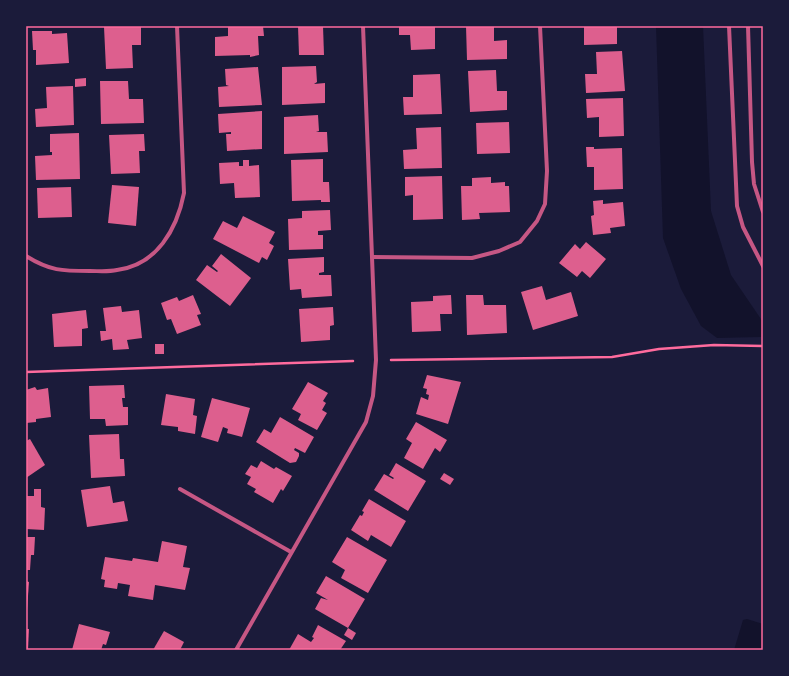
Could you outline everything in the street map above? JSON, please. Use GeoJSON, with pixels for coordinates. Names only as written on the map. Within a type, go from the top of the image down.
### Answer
{"type":"FeatureCollection","features":[{"type":"Feature","properties":{"kind":"street"},"geometry":{"type":"LineString","coordinates":[[26,256],[37,263],[58,271],[117,270],[136,265],[154,254],[166,241],[179,215],[184,193],[178,26]]}},
{"type":"Feature","properties":{"kind":"street"},"geometry":{"type":"LineString","coordinates":[[236,650],[366,422],[373,396],[376,360],[364,26]]}},
{"type":"Feature","properties":{"kind":"street"},"geometry":{"type":"LineString","coordinates":[[372,258],[472,258],[499,251],[520,242],[537,221],[545,204],[547,171],[540,26]]}},
{"type":"Feature","properties":{"kind":"street"},"geometry":{"type":"LineString","coordinates":[[729,26],[737,206],[743,227],[763,266]]}},
{"type":"Feature","properties":{"kind":"street"},"geometry":{"type":"LineString","coordinates":[[748,26],[752,162],[754,184],[763,212]]}},
{"type":"Feature","properties":{"kind":"street"},"geometry":{"type":"LineString","coordinates":[[180,489],[291,552]]}},
{"type":"Feature","properties":{"kind":"path"},"geometry":{"type":"LineString","coordinates":[[391,360],[612,358],[667,348],[714,345],[763,346]]}},
{"type":"Feature","properties":{"kind":"path"},"geometry":{"type":"LineString","coordinates":[[26,372],[353,361]]}},
{"type":"Feature","properties":{"kind":"shaded area"},"geometry":{"type":"Polygon","coordinates":[[[656,26],[703,26],[711,211],[731,275],[763,322],[761,337],[717,338],[701,326],[681,289],[663,238],[656,26]]]}},
{"type":"Feature","properties":{"kind":"shaded area"},"geometry":{"type":"Polygon","coordinates":[[[747,619],[763,624],[763,650],[734,650],[743,620],[747,619]]]}},
{"type":"Feature","properties":{"kind":"building"},"geometry":{"type":"Polygon","coordinates":[[[141,26],[141,45],[132,45],[133,68],[106,69],[104,27],[141,26]]]}},
{"type":"Feature","properties":{"kind":"building"},"geometry":{"type":"Polygon","coordinates":[[[228,26],[263,26],[264,36],[258,36],[259,55],[250,57],[250,55],[215,56],[215,37],[228,36],[228,26]]]}},
{"type":"Feature","properties":{"kind":"building"},"geometry":{"type":"Polygon","coordinates":[[[298,26],[323,26],[324,55],[299,55],[298,26]]]}},
{"type":"Feature","properties":{"kind":"building"},"geometry":{"type":"Polygon","coordinates":[[[399,26],[435,26],[435,49],[411,50],[410,35],[399,35],[399,26]]]}},
{"type":"Feature","properties":{"kind":"building"},"geometry":{"type":"Polygon","coordinates":[[[466,26],[494,26],[494,41],[507,40],[507,59],[467,60],[466,26]]]}},
{"type":"Feature","properties":{"kind":"building"},"geometry":{"type":"Polygon","coordinates":[[[584,26],[617,26],[617,44],[584,45],[584,26]]]}},
{"type":"Feature","properties":{"kind":"building"},"geometry":{"type":"Polygon","coordinates":[[[32,31],[52,31],[52,34],[67,33],[69,63],[36,65],[36,50],[33,50],[32,31]]]}},
{"type":"Feature","properties":{"kind":"building"},"geometry":{"type":"Polygon","coordinates":[[[622,51],[625,91],[586,93],[585,74],[597,74],[596,52],[622,51]]]}},
{"type":"Feature","properties":{"kind":"building"},"geometry":{"type":"Polygon","coordinates":[[[316,66],[317,82],[314,84],[325,83],[325,103],[282,105],[282,67],[316,66]]]}},
{"type":"Feature","properties":{"kind":"building"},"geometry":{"type":"Polygon","coordinates":[[[258,67],[262,105],[219,107],[218,87],[229,86],[226,85],[225,69],[258,67]]]}},
{"type":"Feature","properties":{"kind":"building"},"geometry":{"type":"Polygon","coordinates":[[[496,70],[497,91],[507,91],[507,110],[470,112],[468,71],[496,70]]]}},
{"type":"Feature","properties":{"kind":"building"},"geometry":{"type":"Polygon","coordinates":[[[440,74],[442,114],[404,115],[403,97],[413,97],[413,75],[440,74]]]}},
{"type":"Feature","properties":{"kind":"building"},"geometry":{"type":"Polygon","coordinates":[[[86,78],[86,86],[75,87],[75,79],[86,78]]]}},
{"type":"Feature","properties":{"kind":"building"},"geometry":{"type":"Polygon","coordinates":[[[100,81],[128,81],[129,99],[143,99],[144,123],[101,124],[100,81]]]}},
{"type":"Feature","properties":{"kind":"building"},"geometry":{"type":"Polygon","coordinates":[[[73,86],[74,125],[36,127],[35,109],[47,108],[46,87],[73,86]]]}},
{"type":"Feature","properties":{"kind":"building"},"geometry":{"type":"Polygon","coordinates":[[[623,98],[624,136],[599,137],[599,117],[587,118],[586,99],[623,98]]]}},
{"type":"Feature","properties":{"kind":"building"},"geometry":{"type":"Polygon","coordinates":[[[262,111],[262,149],[227,151],[226,134],[231,134],[231,132],[219,133],[218,114],[262,111]]]}},
{"type":"Feature","properties":{"kind":"building"},"geometry":{"type":"Polygon","coordinates":[[[318,115],[319,131],[316,132],[327,132],[328,152],[284,154],[284,117],[318,115]]]}},
{"type":"Feature","properties":{"kind":"building"},"geometry":{"type":"Polygon","coordinates":[[[509,122],[510,153],[477,154],[476,123],[509,122]]]}},
{"type":"Feature","properties":{"kind":"building"},"geometry":{"type":"Polygon","coordinates":[[[441,127],[442,168],[404,169],[403,150],[417,149],[416,128],[441,127]]]}},
{"type":"Feature","properties":{"kind":"building"},"geometry":{"type":"Polygon","coordinates":[[[79,133],[80,179],[36,180],[35,156],[52,155],[52,152],[50,152],[50,134],[79,133]]]}},
{"type":"Feature","properties":{"kind":"building"},"geometry":{"type":"Polygon","coordinates":[[[144,134],[145,151],[139,151],[140,173],[111,174],[109,135],[144,134]]]}},
{"type":"Feature","properties":{"kind":"building"},"geometry":{"type":"Polygon","coordinates":[[[586,147],[594,147],[594,149],[622,148],[623,189],[594,190],[594,167],[587,167],[586,147]]]}},
{"type":"Feature","properties":{"kind":"building"},"geometry":{"type":"Polygon","coordinates":[[[323,159],[323,182],[329,182],[330,202],[321,202],[321,200],[292,201],[291,160],[323,159]]]}},
{"type":"Feature","properties":{"kind":"building"},"geometry":{"type":"Polygon","coordinates":[[[243,160],[249,160],[249,166],[259,165],[260,197],[235,198],[234,183],[220,184],[219,163],[239,162],[239,166],[243,166],[243,160]]]}},
{"type":"Feature","properties":{"kind":"building"},"geometry":{"type":"Polygon","coordinates":[[[442,176],[443,219],[413,220],[413,195],[405,196],[405,177],[442,176]]]}},
{"type":"Feature","properties":{"kind":"building"},"geometry":{"type":"Polygon","coordinates":[[[491,177],[491,183],[505,182],[505,186],[509,186],[510,212],[479,213],[480,219],[462,220],[461,186],[472,186],[472,178],[491,177]]]}},
{"type":"Feature","properties":{"kind":"building"},"geometry":{"type":"Polygon","coordinates":[[[112,185],[139,187],[136,226],[108,223],[112,185]]]}},
{"type":"Feature","properties":{"kind":"building"},"geometry":{"type":"Polygon","coordinates":[[[71,187],[72,217],[38,218],[37,188],[71,187]]]}},
{"type":"Feature","properties":{"kind":"building"},"geometry":{"type":"Polygon","coordinates":[[[603,200],[603,204],[623,202],[625,226],[610,228],[611,233],[593,235],[591,216],[594,215],[593,201],[603,200]]]}},
{"type":"Feature","properties":{"kind":"building"},"geometry":{"type":"Polygon","coordinates":[[[330,210],[331,230],[318,231],[318,235],[323,235],[323,249],[289,250],[288,219],[302,218],[302,211],[330,210]]]}},
{"type":"Feature","properties":{"kind":"building"},"geometry":{"type":"Polygon","coordinates":[[[243,216],[275,232],[269,243],[274,246],[267,260],[262,257],[259,263],[213,239],[223,221],[237,228],[243,216]]]}},
{"type":"Feature","properties":{"kind":"building"},"geometry":{"type":"Polygon","coordinates":[[[586,242],[606,259],[590,278],[582,271],[577,277],[559,263],[575,244],[580,249],[586,242]]]}},
{"type":"Feature","properties":{"kind":"building"},"geometry":{"type":"Polygon","coordinates":[[[221,254],[251,278],[230,306],[196,280],[207,265],[217,272],[218,271],[212,266],[221,254]]]}},
{"type":"Feature","properties":{"kind":"building"},"geometry":{"type":"Polygon","coordinates":[[[324,257],[324,272],[319,273],[319,275],[331,275],[332,296],[302,298],[301,289],[290,290],[288,259],[324,257]]]}},
{"type":"Feature","properties":{"kind":"building"},"geometry":{"type":"Polygon","coordinates":[[[542,286],[546,300],[571,292],[578,316],[533,330],[521,292],[542,286]]]}},
{"type":"Feature","properties":{"kind":"building"},"geometry":{"type":"Polygon","coordinates":[[[193,295],[201,314],[197,315],[201,325],[177,334],[171,319],[167,320],[161,303],[177,297],[179,301],[193,295]]]}},
{"type":"Feature","properties":{"kind":"building"},"geometry":{"type":"Polygon","coordinates":[[[451,295],[452,314],[440,314],[441,331],[412,332],[411,302],[433,301],[433,296],[451,295]]]}},
{"type":"Feature","properties":{"kind":"building"},"geometry":{"type":"Polygon","coordinates":[[[466,295],[483,295],[484,305],[506,305],[507,333],[467,335],[466,295]]]}},
{"type":"Feature","properties":{"kind":"building"},"geometry":{"type":"Polygon","coordinates":[[[121,306],[122,312],[139,310],[142,338],[127,340],[129,349],[113,350],[112,339],[101,341],[100,331],[106,331],[103,308],[121,306]]]}},
{"type":"Feature","properties":{"kind":"building"},"geometry":{"type":"Polygon","coordinates":[[[333,307],[334,325],[330,326],[330,340],[301,342],[299,309],[333,307]]]}},
{"type":"Feature","properties":{"kind":"building"},"geometry":{"type":"Polygon","coordinates":[[[86,310],[88,328],[82,329],[82,346],[54,347],[52,314],[86,310]]]}},
{"type":"Feature","properties":{"kind":"building"},"geometry":{"type":"Polygon","coordinates":[[[155,344],[164,344],[164,354],[155,354],[155,344]]]}},
{"type":"Feature","properties":{"kind":"building"},"geometry":{"type":"Polygon","coordinates":[[[427,375],[461,382],[448,424],[416,414],[421,397],[428,400],[429,395],[426,394],[427,389],[423,388],[427,375]]]}},
{"type":"Feature","properties":{"kind":"building"},"geometry":{"type":"Polygon","coordinates":[[[308,382],[328,393],[323,401],[326,403],[322,410],[327,413],[317,430],[298,420],[301,414],[292,409],[308,382]]]}},
{"type":"Feature","properties":{"kind":"building"},"geometry":{"type":"Polygon","coordinates":[[[124,385],[125,398],[122,398],[123,407],[128,407],[128,425],[106,426],[105,419],[90,419],[89,386],[124,385]]]}},
{"type":"Feature","properties":{"kind":"building"},"geometry":{"type":"Polygon","coordinates":[[[35,387],[37,390],[48,388],[51,417],[36,419],[36,422],[26,423],[26,390],[35,387]]]}},
{"type":"Feature","properties":{"kind":"building"},"geometry":{"type":"Polygon","coordinates":[[[166,394],[195,399],[193,415],[197,416],[195,434],[178,431],[178,427],[161,425],[166,394]]]}},
{"type":"Feature","properties":{"kind":"building"},"geometry":{"type":"Polygon","coordinates":[[[212,398],[250,408],[242,437],[227,433],[228,429],[223,427],[218,442],[201,437],[212,398]]]}},
{"type":"Feature","properties":{"kind":"building"},"geometry":{"type":"Polygon","coordinates":[[[280,417],[314,437],[305,453],[295,448],[294,450],[299,453],[296,462],[290,463],[256,442],[264,429],[271,433],[280,417]]]}},
{"type":"Feature","properties":{"kind":"building"},"geometry":{"type":"Polygon","coordinates":[[[416,422],[447,440],[440,452],[435,448],[423,469],[404,458],[412,443],[406,439],[416,422]]]}},
{"type":"Feature","properties":{"kind":"building"},"geometry":{"type":"Polygon","coordinates":[[[119,434],[120,459],[124,459],[125,476],[91,478],[89,435],[119,434]]]}},
{"type":"Feature","properties":{"kind":"building"},"geometry":{"type":"Polygon","coordinates":[[[30,439],[45,465],[26,478],[26,441],[30,439]]]}},
{"type":"Feature","properties":{"kind":"building"},"geometry":{"type":"Polygon","coordinates":[[[261,461],[274,469],[276,467],[292,476],[283,491],[281,489],[273,503],[254,492],[256,489],[247,484],[251,477],[245,474],[251,465],[257,468],[261,461]]]}},
{"type":"Feature","properties":{"kind":"building"},"geometry":{"type":"Polygon","coordinates":[[[396,463],[426,481],[408,511],[374,490],[384,474],[393,479],[394,478],[389,475],[396,463]]]}},
{"type":"Feature","properties":{"kind":"building"},"geometry":{"type":"Polygon","coordinates":[[[444,473],[454,479],[450,485],[440,479],[444,473]]]}},
{"type":"Feature","properties":{"kind":"building"},"geometry":{"type":"Polygon","coordinates":[[[110,486],[113,503],[124,501],[128,521],[87,527],[81,490],[110,486]]]}},
{"type":"Feature","properties":{"kind":"building"},"geometry":{"type":"Polygon","coordinates":[[[34,489],[41,489],[41,507],[45,508],[44,530],[26,529],[26,496],[34,496],[34,489]]]}},
{"type":"Feature","properties":{"kind":"building"},"geometry":{"type":"Polygon","coordinates":[[[369,499],[406,521],[391,547],[371,535],[368,541],[351,530],[360,515],[362,516],[364,512],[362,511],[369,499]]]}},
{"type":"Feature","properties":{"kind":"building"},"geometry":{"type":"Polygon","coordinates":[[[26,537],[35,537],[34,555],[31,555],[30,570],[26,570],[26,537]]]}},
{"type":"Feature","properties":{"kind":"building"},"geometry":{"type":"Polygon","coordinates":[[[347,537],[387,560],[368,593],[341,578],[345,570],[332,562],[347,537]]]}},
{"type":"Feature","properties":{"kind":"building"},"geometry":{"type":"Polygon","coordinates":[[[162,541],[187,546],[183,567],[190,568],[185,590],[155,585],[153,600],[128,596],[130,585],[118,583],[117,589],[104,587],[105,580],[101,579],[105,557],[132,561],[133,558],[158,562],[162,541]]]}},
{"type":"Feature","properties":{"kind":"building"},"geometry":{"type":"Polygon","coordinates":[[[326,576],[365,599],[348,628],[315,609],[321,598],[328,600],[316,593],[326,576]]]}},
{"type":"Feature","properties":{"kind":"building"},"geometry":{"type":"Polygon","coordinates":[[[26,581],[29,582],[27,610],[26,610],[26,581]]]}},
{"type":"Feature","properties":{"kind":"building"},"geometry":{"type":"Polygon","coordinates":[[[79,624],[110,632],[106,645],[103,644],[101,650],[72,650],[79,624]]]}},
{"type":"Feature","properties":{"kind":"building"},"geometry":{"type":"Polygon","coordinates":[[[318,625],[346,641],[340,650],[289,650],[298,634],[311,642],[314,638],[312,637],[318,625]]]}},
{"type":"Feature","properties":{"kind":"building"},"geometry":{"type":"Polygon","coordinates":[[[348,628],[356,633],[352,640],[344,635],[348,628]]]}},
{"type":"Feature","properties":{"kind":"building"},"geometry":{"type":"Polygon","coordinates":[[[26,629],[29,629],[28,650],[26,650],[26,629]]]}},
{"type":"Feature","properties":{"kind":"building"},"geometry":{"type":"Polygon","coordinates":[[[164,631],[184,642],[180,650],[153,650],[164,631]]]}}]}
